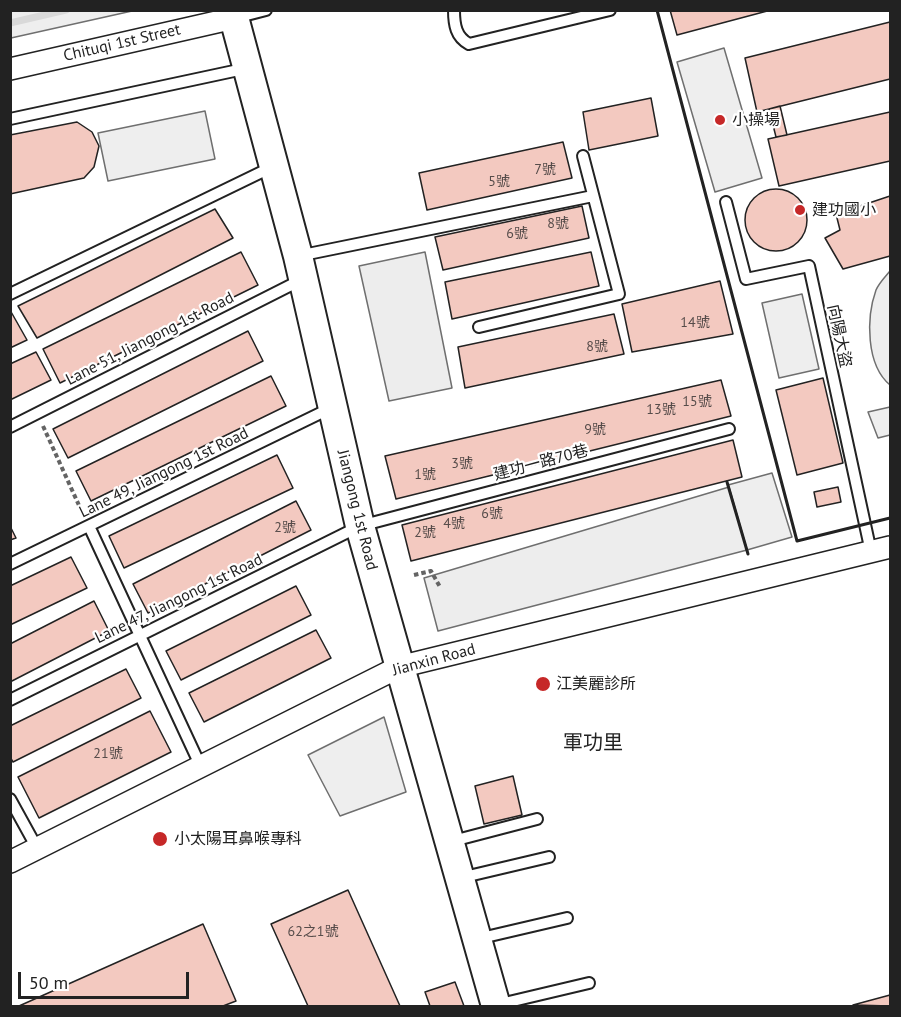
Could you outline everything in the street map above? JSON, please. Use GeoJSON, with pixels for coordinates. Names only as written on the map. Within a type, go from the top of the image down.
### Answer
{"type":"FeatureCollection","features":[{"type":"Feature","properties":{"kind":"street","name":"Jiangong 1st Road"},"geometry":{"type":"LineString","coordinates":[[233,14],[301,268],[360,526],[496,1006]]}},
{"type":"Feature","properties":{"kind":"street","name":"Chituqi 1st Street"},"geometry":{"type":"LineString","coordinates":[[10,69],[233,14]]}},
{"type":"Feature","properties":{"kind":"street","name":"Jianxin Road"},"geometry":{"type":"LineString","coordinates":[[10,862],[399,667],[881,549]]}},
{"type":"Feature","properties":{"kind":"lane"},"geometry":{"type":"LineString","coordinates":[[233,14],[266,10]]}},
{"type":"Feature","properties":{"kind":"lane"},"geometry":{"type":"LineString","coordinates":[[454,10],[454,24],[461,39],[469,44],[610,10]]}},
{"type":"Feature","properties":{"kind":"lane"},"geometry":{"type":"LineString","coordinates":[[10,119],[248,68]]}},
{"type":"Feature","properties":{"kind":"lane"},"geometry":{"type":"LineString","coordinates":[[479,327],[619,294],[583,156]]}},
{"type":"Feature","properties":{"kind":"lane"},"geometry":{"type":"LineString","coordinates":[[10,294],[274,166]]}},
{"type":"Feature","properties":{"kind":"lane","name":"Lane 51, Jiangong 1st Road"},"geometry":{"type":"LineString","coordinates":[[10,427],[301,268],[593,196]]}},
{"type":"Feature","properties":{"kind":"lane","name":"向陽大盜"},"geometry":{"type":"LineString","coordinates":[[726,202],[746,279],[809,266],[881,549]]}},
{"type":"Feature","properties":{"kind":"lane","name":"Lane 49, Jiangong 1st Road"},"geometry":{"type":"LineString","coordinates":[[10,564],[332,408]]}},
{"type":"Feature","properties":{"kind":"lane","name":"建功一路70巷"},"geometry":{"type":"LineString","coordinates":[[360,526],[729,429]]}},
{"type":"Feature","properties":{"kind":"lane"},"geometry":{"type":"LineString","coordinates":[[89,526],[201,767]]}},
{"type":"Feature","properties":{"kind":"lane","name":"Lane 47, Jiangong 1st Road"},"geometry":{"type":"LineString","coordinates":[[10,700],[360,526]]}},
{"type":"Feature","properties":{"kind":"lane"},"geometry":{"type":"LineString","coordinates":[[10,799],[37,848]]}},
{"type":"Feature","properties":{"kind":"lane"},"geometry":{"type":"LineString","coordinates":[[449,842],[537,819]]}},
{"type":"Feature","properties":{"kind":"lane"},"geometry":{"type":"LineString","coordinates":[[460,879],[549,857]]}},
{"type":"Feature","properties":{"kind":"lane"},"geometry":{"type":"LineString","coordinates":[[477,939],[567,918]]}},
{"type":"Feature","properties":{"kind":"lane"},"geometry":{"type":"LineString","coordinates":[[496,1006],[589,983]]}},
{"type":"Feature","properties":{"kind":"path"},"geometry":{"type":"LineString","coordinates":[[37,413],[89,526]]}},
{"type":"Feature","properties":{"kind":"path"},"geometry":{"type":"LineString","coordinates":[[414,575],[431,571],[440,587]]}},
{"type":"Feature","properties":{"kind":"shaded area"},"geometry":{"type":"Polygon","coordinates":[[[11,10],[132,10],[132,11],[11,38],[11,10]]]}},
{"type":"Feature","properties":{"kind":"shaded area","name":"小操場"},"geometry":{"type":"Polygon","coordinates":[[[724,48],[762,178],[715,192],[677,62],[724,48]]]}},
{"type":"Feature","properties":{"kind":"shaded area"},"geometry":{"type":"Polygon","coordinates":[[[205,111],[215,159],[108,181],[98,133],[205,111]]]}},
{"type":"Feature","properties":{"kind":"shaded area"},"geometry":{"type":"Polygon","coordinates":[[[425,252],[452,388],[389,401],[359,266],[425,252]]]}},
{"type":"Feature","properties":{"kind":"shaded area"},"geometry":{"type":"Polygon","coordinates":[[[890,271],[890,385],[876,366],[872,354],[870,327],[876,290],[890,271]]]}},
{"type":"Feature","properties":{"kind":"shaded area"},"geometry":{"type":"Polygon","coordinates":[[[802,294],[819,369],[779,378],[762,303],[802,294]]]}},
{"type":"Feature","properties":{"kind":"shaded area"},"geometry":{"type":"Polygon","coordinates":[[[890,407],[890,435],[878,438],[868,412],[890,407]]]}},
{"type":"Feature","properties":{"kind":"shaded area"},"geometry":{"type":"Polygon","coordinates":[[[772,473],[792,537],[747,550],[728,485],[772,473]]]}},
{"type":"Feature","properties":{"kind":"shaded area"},"geometry":{"type":"Polygon","coordinates":[[[729,487],[747,550],[438,631],[424,578],[729,487]]]}},
{"type":"Feature","properties":{"kind":"shaded area"},"geometry":{"type":"Polygon","coordinates":[[[384,717],[406,792],[340,816],[308,755],[384,717]]]}},
{"type":"Feature","properties":{"kind":"building"},"geometry":{"type":"Polygon","coordinates":[[[670,10],[771,10],[677,35],[670,10]]]}},
{"type":"Feature","properties":{"kind":"building"},"geometry":{"type":"Polygon","coordinates":[[[890,22],[890,79],[757,112],[745,58],[890,22]]]}},
{"type":"Feature","properties":{"kind":"building"},"geometry":{"type":"Polygon","coordinates":[[[651,98],[658,136],[589,150],[583,112],[651,98]]]}},
{"type":"Feature","properties":{"kind":"building"},"geometry":{"type":"Polygon","coordinates":[[[780,106],[787,135],[776,137],[769,109],[780,106]]]}},
{"type":"Feature","properties":{"kind":"building"},"geometry":{"type":"Polygon","coordinates":[[[890,112],[890,161],[779,186],[768,139],[890,112]]]}},
{"type":"Feature","properties":{"kind":"building"},"geometry":{"type":"Polygon","coordinates":[[[77,122],[92,132],[99,146],[94,167],[84,178],[10,194],[10,135],[77,122]]]}},
{"type":"Feature","properties":{"kind":"building"},"geometry":{"type":"Polygon","coordinates":[[[563,142],[572,178],[427,210],[419,173],[563,142]]]}},
{"type":"Feature","properties":{"kind":"building"},"geometry":{"type":"Polygon","coordinates":[[[776,189],[798,198],[807,220],[798,242],[776,251],[754,242],[745,220],[754,198],[776,189]]]}},
{"type":"Feature","properties":{"kind":"building"},"geometry":{"type":"Polygon","coordinates":[[[890,196],[890,256],[843,269],[825,238],[840,230],[836,214],[890,196]]]}},
{"type":"Feature","properties":{"kind":"building"},"geometry":{"type":"Polygon","coordinates":[[[582,206],[589,238],[443,270],[435,237],[582,206]]]}},
{"type":"Feature","properties":{"kind":"building"},"geometry":{"type":"Polygon","coordinates":[[[215,209],[233,238],[37,338],[18,306],[215,209]]]}},
{"type":"Feature","properties":{"kind":"building"},"geometry":{"type":"Polygon","coordinates":[[[241,252],[258,285],[60,383],[43,349],[241,252]]]}},
{"type":"Feature","properties":{"kind":"building"},"geometry":{"type":"Polygon","coordinates":[[[591,252],[599,286],[452,319],[445,282],[591,252]]]}},
{"type":"Feature","properties":{"kind":"building"},"geometry":{"type":"Polygon","coordinates":[[[720,281],[733,334],[632,352],[622,304],[720,281]]]}},
{"type":"Feature","properties":{"kind":"building"},"geometry":{"type":"Polygon","coordinates":[[[10,310],[27,340],[10,348],[10,310]]]}},
{"type":"Feature","properties":{"kind":"building"},"geometry":{"type":"Polygon","coordinates":[[[614,314],[624,354],[465,388],[458,347],[614,314]]]}},
{"type":"Feature","properties":{"kind":"building"},"geometry":{"type":"Polygon","coordinates":[[[248,331],[263,361],[68,458],[53,429],[248,331]]]}},
{"type":"Feature","properties":{"kind":"building"},"geometry":{"type":"Polygon","coordinates":[[[36,352],[51,380],[10,400],[10,364],[36,352]]]}},
{"type":"Feature","properties":{"kind":"building"},"geometry":{"type":"Polygon","coordinates":[[[271,376],[286,406],[91,501],[76,471],[271,376]]]}},
{"type":"Feature","properties":{"kind":"building"},"geometry":{"type":"Polygon","coordinates":[[[823,378],[843,463],[797,475],[776,390],[823,378]]]}},
{"type":"Feature","properties":{"kind":"building"},"geometry":{"type":"Polygon","coordinates":[[[721,380],[731,416],[396,499],[385,456],[721,380]]]}},
{"type":"Feature","properties":{"kind":"building"},"geometry":{"type":"Polygon","coordinates":[[[733,440],[742,477],[411,561],[402,525],[733,440]]]}},
{"type":"Feature","properties":{"kind":"building"},"geometry":{"type":"Polygon","coordinates":[[[277,455],[293,488],[124,568],[109,536],[277,455]]]}},
{"type":"Feature","properties":{"kind":"building"},"geometry":{"type":"Polygon","coordinates":[[[838,487],[841,502],[817,507],[814,492],[838,487]]]}},
{"type":"Feature","properties":{"kind":"building"},"geometry":{"type":"Polygon","coordinates":[[[296,501],[311,530],[148,613],[133,584],[296,501]]]}},
{"type":"Feature","properties":{"kind":"building"},"geometry":{"type":"Polygon","coordinates":[[[10,526],[16,538],[10,540],[10,526]]]}},
{"type":"Feature","properties":{"kind":"building"},"geometry":{"type":"Polygon","coordinates":[[[71,557],[87,588],[10,625],[10,586],[71,557]]]}},
{"type":"Feature","properties":{"kind":"building"},"geometry":{"type":"Polygon","coordinates":[[[296,586],[311,615],[181,680],[166,651],[296,586]]]}},
{"type":"Feature","properties":{"kind":"building"},"geometry":{"type":"Polygon","coordinates":[[[94,601],[109,631],[10,682],[10,644],[94,601]]]}},
{"type":"Feature","properties":{"kind":"building"},"geometry":{"type":"Polygon","coordinates":[[[316,630],[331,658],[204,722],[189,693],[316,630]]]}},
{"type":"Feature","properties":{"kind":"building"},"geometry":{"type":"Polygon","coordinates":[[[126,669],[141,698],[13,762],[10,757],[10,726],[126,669]]]}},
{"type":"Feature","properties":{"kind":"building"},"geometry":{"type":"Polygon","coordinates":[[[150,711],[171,752],[39,818],[18,777],[150,711]]]}},
{"type":"Feature","properties":{"kind":"building"},"geometry":{"type":"Polygon","coordinates":[[[513,776],[522,815],[484,824],[475,786],[513,776]]]}},
{"type":"Feature","properties":{"kind":"building"},"geometry":{"type":"Polygon","coordinates":[[[348,890],[400,1006],[308,1006],[271,924],[348,890]]]}},
{"type":"Feature","properties":{"kind":"building"},"geometry":{"type":"Polygon","coordinates":[[[203,924],[236,1001],[223,1006],[19,1006],[203,924]]]}},
{"type":"Feature","properties":{"kind":"building"},"geometry":{"type":"Polygon","coordinates":[[[455,982],[464,1006],[430,1006],[425,992],[455,982]]]}},
{"type":"Feature","properties":{"kind":"building"},"geometry":{"type":"Polygon","coordinates":[[[890,995],[890,1006],[853,1005],[890,995]]]}},
{"type":"Feature","properties":{"kind":"waterway"},"geometry":{"type":"LineString","coordinates":[[10,23],[66,10]]}},
{"type":"Feature","properties":{"kind":"wall"},"geometry":{"type":"LineString","coordinates":[[657,10],[797,541],[890,518]]}},
{"type":"Feature","properties":{"kind":"wall"},"geometry":{"type":"LineString","coordinates":[[727,482],[748,554]]}},
{"type":"Feature","properties":{"kind":"place","name":"小操場"},"geometry":{"type":"Point","coordinates":[720,120]}},
{"type":"Feature","properties":{"kind":"place","name":"建功國小"},"geometry":{"type":"Point","coordinates":[800,210]}},
{"type":"Feature","properties":{"kind":"place","name":"江美麗診所"},"geometry":{"type":"Point","coordinates":[543,684]}},
{"type":"Feature","properties":{"kind":"place","name":"小太陽耳鼻喉專科"},"geometry":{"type":"Point","coordinates":[160,839]}},
{"type":"Feature","properties":{"kind":"district","name":"軍功里"},"geometry":{"type":"Point","coordinates":[593,743]}}]}
